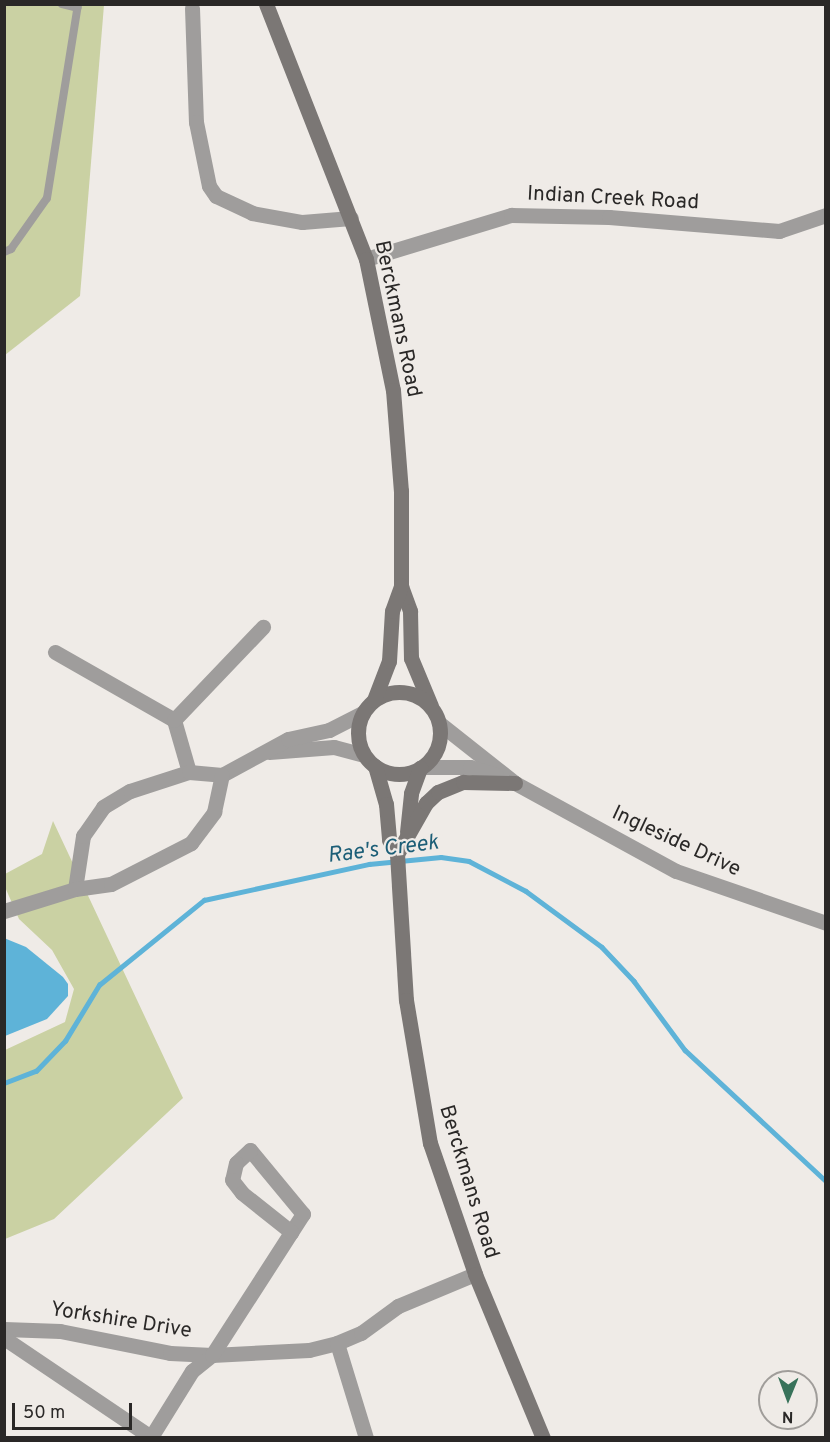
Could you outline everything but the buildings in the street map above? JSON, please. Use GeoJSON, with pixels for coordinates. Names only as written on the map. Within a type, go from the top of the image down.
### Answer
{"type":"FeatureCollection","features":[{"type":"Feature","properties":{"kind":"main road","name":"Berckmans Road"},"geometry":{"type":"LineString","coordinates":[[266,4],[366,259],[393,390],[401,491],[401,586],[410,611],[411,658],[431,706]]}},
{"type":"Feature","properties":{"kind":"main road","name":"Berckmans Road"},"geometry":{"type":"LineString","coordinates":[[374,700],[389,661],[392,611],[401,586]]}},
{"type":"Feature","properties":{"kind":"main road"},"geometry":{"type":"LineString","coordinates":[[407,841],[411,793],[422,768],[440,743],[439,723],[431,706],[408,693],[395,692],[374,700],[363,713],[358,738],[370,761],[397,774],[422,768]]}},
{"type":"Feature","properties":{"kind":"main road","name":"Berckmans Road"},"geometry":{"type":"LineString","coordinates":[[370,761],[386,804],[389,840],[397,854],[399,934],[415,1070],[430,1143],[475,1274],[543,1437]]}},
{"type":"Feature","properties":{"kind":"main road"},"geometry":{"type":"LineString","coordinates":[[397,854],[407,841],[426,803],[449,786],[477,781],[515,783]]}},
{"type":"Feature","properties":{"kind":"street"},"geometry":{"type":"LineString","coordinates":[[192,8],[196,122],[209,186],[216,196],[252,213],[302,222],[351,218]]}},
{"type":"Feature","properties":{"kind":"street","name":"Indian Creek Road"},"geometry":{"type":"LineString","coordinates":[[366,259],[511,215],[609,217],[779,231],[825,215]]}},
{"type":"Feature","properties":{"kind":"street"},"geometry":{"type":"LineString","coordinates":[[174,720],[263,627]]}},
{"type":"Feature","properties":{"kind":"street"},"geometry":{"type":"LineString","coordinates":[[55,652],[174,720],[189,772]]}},
{"type":"Feature","properties":{"kind":"street"},"geometry":{"type":"LineString","coordinates":[[75,889],[83,836],[103,807],[130,791],[189,772],[222,775],[288,739],[328,730],[363,713]]}},
{"type":"Feature","properties":{"kind":"street","name":"Ingleside Drive"},"geometry":{"type":"LineString","coordinates":[[439,723],[515,783]]}},
{"type":"Feature","properties":{"kind":"street"},"geometry":{"type":"LineString","coordinates":[[266,752],[334,747],[370,761]]}},
{"type":"Feature","properties":{"kind":"street","name":"Ingleside Drive"},"geometry":{"type":"LineString","coordinates":[[422,768],[470,767],[515,783],[676,871],[825,923]]}},
{"type":"Feature","properties":{"kind":"street"},"geometry":{"type":"LineString","coordinates":[[4,911],[75,889],[111,884],[191,843],[214,812],[222,775]]}},
{"type":"Feature","properties":{"kind":"street"},"geometry":{"type":"LineString","coordinates":[[4,1338],[151,1437],[192,1371],[212,1355],[303,1214],[250,1150],[236,1163],[232,1180],[242,1193],[291,1232]]}},
{"type":"Feature","properties":{"kind":"street","name":"Yorkshire Drive"},"geometry":{"type":"LineString","coordinates":[[4,1329],[60,1331],[170,1353],[212,1355],[309,1350],[338,1343],[361,1333],[398,1306],[475,1274]]}},
{"type":"Feature","properties":{"kind":"street"},"geometry":{"type":"LineString","coordinates":[[338,1343],[366,1437]]}},
{"type":"Feature","properties":{"kind":"lane"},"geometry":{"type":"LineString","coordinates":[[4,252],[11,249],[47,198],[78,6],[62,4]]}},
{"type":"Feature","properties":{"kind":"green space"},"geometry":{"type":"Polygon","coordinates":[[[5,5],[104,5],[80,296],[5,355],[5,5]]]}},
{"type":"Feature","properties":{"kind":"green space"},"geometry":{"type":"Polygon","coordinates":[[[53,821],[183,1098],[54,1219],[5,1239],[5,1050],[65,1022],[74,989],[52,950],[19,919],[5,887],[5,874],[42,854],[53,821]]]}},
{"type":"Feature","properties":{"kind":"water"},"geometry":{"type":"Polygon","coordinates":[[[4,938],[26,947],[63,977],[68,984],[68,996],[47,1019],[5,1036],[4,938]]]}},
{"type":"Feature","properties":{"kind":"waterway","name":"Rae's Creek"},"geometry":{"type":"LineString","coordinates":[[4,1083],[36,1071],[65,1041],[99,985],[204,900],[369,864],[441,857],[469,861],[526,891],[602,947],[634,981],[685,1050],[826,1181]]}}]}
